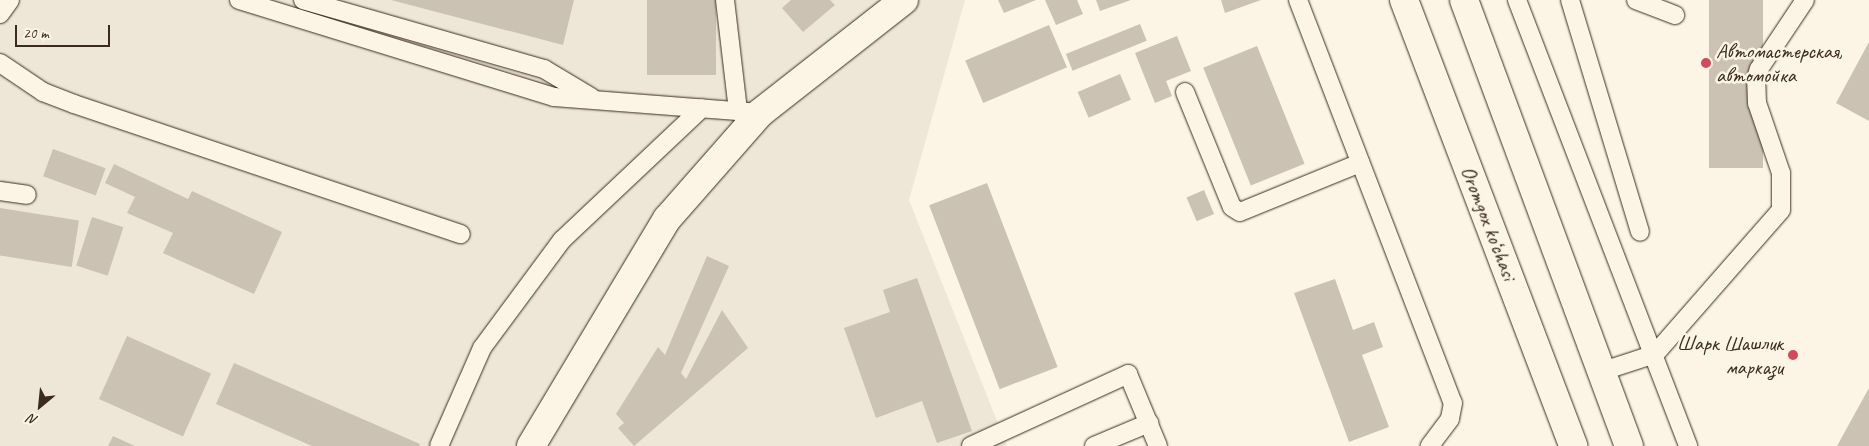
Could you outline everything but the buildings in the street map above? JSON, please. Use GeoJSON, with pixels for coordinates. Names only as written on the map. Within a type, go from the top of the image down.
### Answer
{"type":"FeatureCollection","features":[{"type":"Feature","properties":{"kind":"main road"},"geometry":{"type":"LineString","coordinates":[[531,446],[666,218],[749,112],[904,0]]}},
{"type":"Feature","properties":{"kind":"main road","name":"Oromgox ko‘chasi"},"geometry":{"type":"LineString","coordinates":[[1404,0],[1573,446]]}},
{"type":"Feature","properties":{"kind":"main road"},"geometry":{"type":"LineString","coordinates":[[1464,0],[1600,372],[1629,446]]}},
{"type":"Feature","properties":{"kind":"lane"},"geometry":{"type":"LineString","coordinates":[[0,14],[10,0]]}},
{"type":"Feature","properties":{"kind":"lane"},"geometry":{"type":"LineString","coordinates":[[239,0],[554,97],[594,98],[749,112],[725,0]]}},
{"type":"Feature","properties":{"kind":"lane"},"geometry":{"type":"LineString","coordinates":[[303,0],[544,69],[594,98]]}},
{"type":"Feature","properties":{"kind":"lane"},"geometry":{"type":"LineString","coordinates":[[1298,0],[1453,403],[1450,419],[1430,446]]}},
{"type":"Feature","properties":{"kind":"lane"},"geometry":{"type":"LineString","coordinates":[[1517,0],[1655,354],[1688,446]]}},
{"type":"Feature","properties":{"kind":"lane"},"geometry":{"type":"LineString","coordinates":[[1570,0],[1640,232]]}},
{"type":"Feature","properties":{"kind":"lane"},"geometry":{"type":"LineString","coordinates":[[1636,0],[1675,15]]}},
{"type":"Feature","properties":{"kind":"lane"},"geometry":{"type":"LineString","coordinates":[[1600,372],[1655,354],[1781,210],[1782,173],[1757,103],[1756,78],[1759,69],[1805,0]]}},
{"type":"Feature","properties":{"kind":"lane"},"geometry":{"type":"LineString","coordinates":[[0,63],[43,92],[74,104],[461,234]]}},
{"type":"Feature","properties":{"kind":"lane"},"geometry":{"type":"LineString","coordinates":[[1184,92],[1232,207],[1240,212],[1360,163]]}},
{"type":"Feature","properties":{"kind":"lane"},"geometry":{"type":"LineString","coordinates":[[439,446],[482,348],[562,240],[702,108]]}},
{"type":"Feature","properties":{"kind":"lane"},"geometry":{"type":"LineString","coordinates":[[0,191],[27,195]]}},
{"type":"Feature","properties":{"kind":"lane"},"geometry":{"type":"LineString","coordinates":[[971,446],[1128,374],[1158,446]]}},
{"type":"Feature","properties":{"kind":"lane"},"geometry":{"type":"LineString","coordinates":[[1094,446],[1149,423]]}},
{"type":"Feature","properties":{"kind":"shaded area"},"geometry":{"type":"Polygon","coordinates":[[[0,0],[965,0],[909,200],[1007,446],[0,446],[0,0]]]}},
{"type":"Feature","properties":{"kind":"place","name":"Автомастерская, автомойка"},"geometry":{"type":"Point","coordinates":[1706,63]}},
{"type":"Feature","properties":{"kind":"place","name":"Шарк Шашлик маркази"},"geometry":{"type":"Point","coordinates":[1793,355]}}]}
